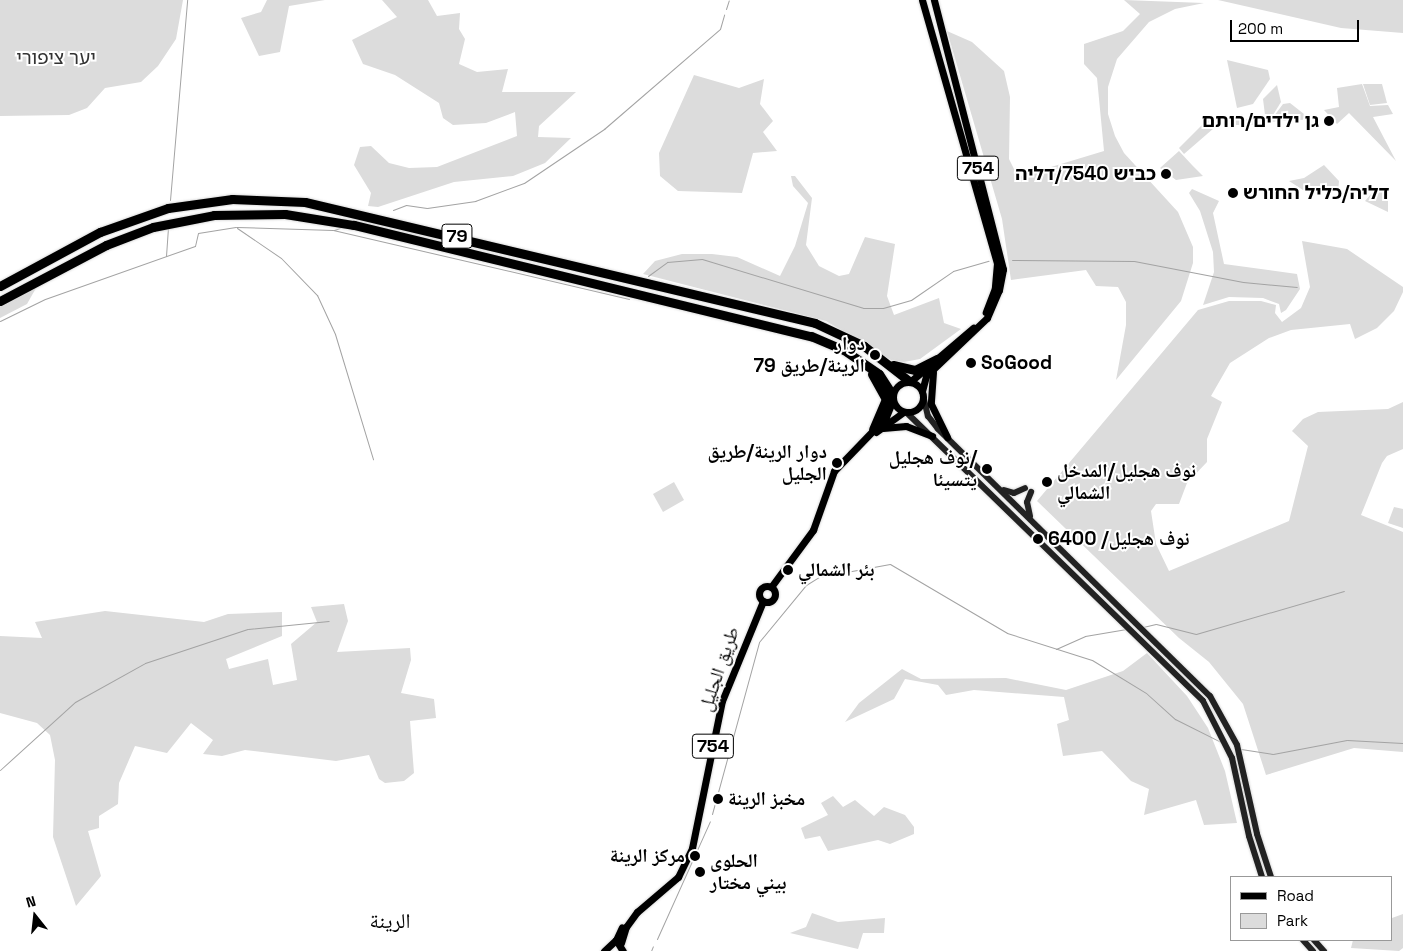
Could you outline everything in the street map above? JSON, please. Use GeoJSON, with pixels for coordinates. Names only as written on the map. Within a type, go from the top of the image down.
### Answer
{"type":"FeatureCollection","features":[{"type":"Feature","properties":{"kind":"highway","name":"79"},"geometry":{"type":"LineString","coordinates":[[0,286],[100,232],[148,214],[213,201],[286,200],[357,212],[815,323],[841,333],[888,363],[910,381]]}},
{"type":"Feature","properties":{"kind":"highway","name":"79"},"geometry":{"type":"LineString","coordinates":[[0,301],[106,245],[153,227],[214,214],[285,214],[354,226],[793,331],[832,344],[860,361],[886,380],[892,397]]}},
{"type":"Feature","properties":{"kind":"highway"},"geometry":{"type":"LineString","coordinates":[[860,361],[885,393],[884,409],[875,430]]}},
{"type":"Feature","properties":{"kind":"highway"},"geometry":{"type":"LineString","coordinates":[[888,363],[916,370],[936,363]]}},
{"type":"Feature","properties":{"kind":"main road","name":"754"},"geometry":{"type":"LineString","coordinates":[[875,430],[905,412],[919,407],[925,379],[936,363],[983,316],[995,288],[997,264],[922,0]]}},
{"type":"Feature","properties":{"kind":"main road","name":"754"},"geometry":{"type":"LineString","coordinates":[[875,430],[888,414],[897,385],[910,381],[936,363],[987,318],[999,290],[1003,269],[934,0]]}},
{"type":"Feature","properties":{"kind":"main road"},"geometry":{"type":"LineString","coordinates":[[936,363],[930,379],[930,396],[947,437]]}},
{"type":"Feature","properties":{"kind":"main road"},"geometry":{"type":"LineString","coordinates":[[910,381],[922,393],[928,416],[947,437],[1184,666],[1215,702],[1240,755],[1257,834],[1271,876]]}},
{"type":"Feature","properties":{"kind":"main road"},"geometry":{"type":"LineString","coordinates":[[892,397],[905,412],[932,436],[1203,701],[1232,758],[1250,843],[1262,876]]}},
{"type":"Feature","properties":{"kind":"main road"},"geometry":{"type":"LineString","coordinates":[[875,430],[900,425],[932,436]]}},
{"type":"Feature","properties":{"kind":"main road","name":"طريق الجليل"},"geometry":{"type":"LineString","coordinates":[[604,951],[619,941],[634,911],[665,889],[678,877],[692,848],[722,701],[763,601],[773,597],[771,587],[813,530],[834,471],[850,452],[875,430]]}},
{"type":"Feature","properties":{"kind":"main road"},"geometry":{"type":"LineString","coordinates":[[999,488],[1013,493],[1028,490],[1027,507],[1033,521]]}},
{"type":"Feature","properties":{"kind":"main road"},"geometry":{"type":"LineString","coordinates":[[619,941],[623,951]]}},
{"type":"Feature","properties":{"kind":"main road"},"geometry":{"type":"LineString","coordinates":[[1304,941],[1313,951]]}},
{"type":"Feature","properties":{"kind":"main road"},"geometry":{"type":"LineString","coordinates":[[1315,941],[1324,951]]}},
{"type":"Feature","properties":{"kind":"green space","name":"יער ציפורי"},"geometry":{"type":"Polygon","coordinates":[[[0,0],[183,0],[176,39],[158,66],[141,82],[105,88],[87,108],[69,115],[0,116],[0,0]]]}},
{"type":"Feature","properties":{"kind":"green space"},"geometry":{"type":"Polygon","coordinates":[[[267,0],[325,0],[289,6],[280,52],[259,56],[241,18],[261,12],[267,0]]]}},
{"type":"Feature","properties":{"kind":"green space"},"geometry":{"type":"Polygon","coordinates":[[[382,0],[428,0],[437,16],[460,13],[459,29],[465,39],[459,64],[477,72],[508,69],[502,92],[576,92],[539,126],[538,137],[571,138],[545,163],[513,176],[454,182],[378,207],[368,206],[371,193],[354,165],[360,147],[371,146],[389,163],[409,168],[437,167],[517,136],[515,112],[486,123],[453,125],[443,118],[439,103],[395,75],[363,64],[352,40],[397,17],[382,0]]]}},
{"type":"Feature","properties":{"kind":"green space"},"geometry":{"type":"Polygon","coordinates":[[[1124,0],[1204,3],[1175,9],[1149,22],[1117,59],[1108,87],[1108,114],[1115,136],[1124,153],[1178,212],[1193,247],[1193,263],[1181,301],[1116,380],[1126,325],[1126,302],[1118,287],[1096,286],[1086,270],[1011,280],[1002,219],[947,31],[972,42],[1004,71],[1010,97],[1009,159],[1018,177],[1104,151],[1097,78],[1084,64],[1084,44],[1123,31],[1140,14],[1124,0]]]}},
{"type":"Feature","properties":{"kind":"green space"},"geometry":{"type":"Polygon","coordinates":[[[1218,0],[1403,0],[1403,33],[1341,28],[1218,0]]]}},
{"type":"Feature","properties":{"kind":"green space"},"geometry":{"type":"Polygon","coordinates":[[[1227,60],[1268,70],[1270,79],[1253,104],[1237,108],[1227,60]]]}},
{"type":"Feature","properties":{"kind":"green space"},"geometry":{"type":"Polygon","coordinates":[[[694,75],[739,88],[764,79],[760,104],[773,121],[763,132],[777,151],[753,153],[742,193],[678,191],[660,176],[659,153],[694,75]]]}},
{"type":"Feature","properties":{"kind":"green space"},"geometry":{"type":"Polygon","coordinates":[[[1362,84],[1370,106],[1388,105],[1393,114],[1373,117],[1396,161],[1349,113],[1337,124],[1324,110],[1339,107],[1337,88],[1362,84]]]}},
{"type":"Feature","properties":{"kind":"green space"},"geometry":{"type":"Polygon","coordinates":[[[1363,84],[1382,84],[1387,103],[1370,105],[1363,84]]]}},
{"type":"Feature","properties":{"kind":"green space"},"geometry":{"type":"Polygon","coordinates":[[[1277,85],[1281,102],[1273,115],[1265,115],[1263,99],[1277,85]]]}},
{"type":"Feature","properties":{"kind":"green space"},"geometry":{"type":"Polygon","coordinates":[[[1290,103],[1304,114],[1313,114],[1316,119],[1266,122],[1265,116],[1274,116],[1283,104],[1290,103]]]}},
{"type":"Feature","properties":{"kind":"green space"},"geometry":{"type":"Polygon","coordinates":[[[1242,114],[1245,119],[1255,118],[1261,125],[1229,125],[1223,119],[1242,114]]]}},
{"type":"Feature","properties":{"kind":"green space"},"geometry":{"type":"Polygon","coordinates":[[[1209,118],[1214,128],[1184,154],[1179,148],[1209,118]]]}},
{"type":"Feature","properties":{"kind":"green space"},"geometry":{"type":"Polygon","coordinates":[[[1179,151],[1203,176],[1176,180],[1160,168],[1179,151]]]}},
{"type":"Feature","properties":{"kind":"green space"},"geometry":{"type":"Polygon","coordinates":[[[1324,165],[1339,181],[1338,192],[1303,190],[1289,181],[1304,178],[1324,165]]]}},
{"type":"Feature","properties":{"kind":"green space"},"geometry":{"type":"Polygon","coordinates":[[[791,176],[795,176],[812,198],[806,245],[819,266],[839,276],[849,274],[865,237],[895,244],[887,296],[894,315],[939,298],[944,323],[961,329],[920,359],[904,362],[891,360],[826,321],[643,274],[655,261],[682,254],[712,254],[737,257],[780,276],[795,246],[808,203],[793,186],[791,176]]]}},
{"type":"Feature","properties":{"kind":"green space"},"geometry":{"type":"Polygon","coordinates":[[[1378,186],[1388,200],[1388,212],[1365,201],[1378,186]]]}},
{"type":"Feature","properties":{"kind":"green space"},"geometry":{"type":"Polygon","coordinates":[[[1192,189],[1219,201],[1213,213],[1224,264],[1297,274],[1300,289],[1286,310],[1281,313],[1279,304],[1263,298],[1229,297],[1203,305],[1214,272],[1213,252],[1200,211],[1189,193],[1192,189]]]}},
{"type":"Feature","properties":{"kind":"green space"},"geometry":{"type":"Polygon","coordinates":[[[1302,241],[1347,249],[1403,287],[1403,292],[1394,311],[1377,328],[1355,339],[1350,324],[1291,330],[1269,338],[1230,363],[1211,396],[1222,402],[1207,439],[1207,462],[1187,483],[1179,504],[1156,504],[1151,511],[1156,544],[1169,571],[1289,521],[1308,446],[1292,431],[1303,419],[1318,412],[1388,409],[1403,402],[1403,449],[1387,456],[1382,463],[1361,515],[1403,532],[1403,752],[1354,748],[1266,775],[1243,704],[1209,662],[1179,638],[1037,501],[1198,310],[1229,301],[1261,301],[1276,305],[1275,313],[1282,322],[1301,308],[1310,287],[1302,241]]]}},
{"type":"Feature","properties":{"kind":"green space"},"geometry":{"type":"Polygon","coordinates":[[[40,281],[27,304],[0,318],[0,303],[40,281]]]}},
{"type":"Feature","properties":{"kind":"green space"},"geometry":{"type":"Polygon","coordinates":[[[674,482],[684,500],[663,512],[653,494],[674,482]]]}},
{"type":"Feature","properties":{"kind":"green space"},"geometry":{"type":"Polygon","coordinates":[[[1394,507],[1403,509],[1403,528],[1388,523],[1394,507]]]}},
{"type":"Feature","properties":{"kind":"green space"},"geometry":{"type":"Polygon","coordinates":[[[344,604],[348,621],[337,652],[410,648],[411,660],[401,693],[434,699],[436,718],[410,721],[414,773],[404,781],[385,783],[379,779],[369,755],[336,761],[245,750],[222,756],[203,754],[213,740],[191,723],[167,753],[135,746],[119,783],[118,804],[99,816],[99,828],[88,831],[101,876],[76,906],[53,837],[55,760],[50,735],[37,723],[0,713],[0,636],[42,638],[35,622],[105,611],[204,622],[228,614],[282,612],[282,636],[226,659],[229,669],[268,659],[273,685],[297,680],[291,644],[317,622],[311,607],[344,604]]]}},
{"type":"Feature","properties":{"kind":"green space"},"geometry":{"type":"Polygon","coordinates":[[[1147,653],[1187,696],[1208,728],[1225,771],[1237,823],[1204,825],[1196,800],[1144,815],[1149,789],[1131,781],[1102,751],[1063,756],[1057,724],[1069,720],[1064,697],[974,690],[946,695],[938,685],[905,679],[894,699],[845,722],[859,703],[902,669],[921,679],[1006,678],[1066,690],[1123,671],[1147,653]]]}},
{"type":"Feature","properties":{"kind":"green space"},"geometry":{"type":"Polygon","coordinates":[[[833,796],[843,807],[855,800],[874,816],[884,807],[905,815],[914,827],[914,834],[890,844],[878,840],[828,851],[820,836],[805,839],[801,828],[828,815],[821,803],[833,796]]]}},
{"type":"Feature","properties":{"kind":"green space"},"geometry":{"type":"Polygon","coordinates":[[[812,913],[838,922],[885,918],[884,933],[863,933],[858,949],[790,933],[806,927],[812,913]]]}},
{"type":"Feature","properties":{"kind":"green space"},"geometry":{"type":"Polygon","coordinates":[[[1403,914],[1403,948],[1399,951],[1351,948],[1353,941],[1393,941],[1393,918],[1403,914]]]}},
{"type":"Feature","properties":{"kind":"waterway"},"geometry":{"type":"LineString","coordinates":[[170,200],[187,0]]}},
{"type":"Feature","properties":{"kind":"waterway"},"geometry":{"type":"LineString","coordinates":[[726,9],[729,0]]}},
{"type":"Feature","properties":{"kind":"waterway"},"geometry":{"type":"LineString","coordinates":[[393,210],[406,205],[427,208],[475,201],[524,183],[604,129],[720,29],[724,15]]}},
{"type":"Feature","properties":{"kind":"waterway"},"geometry":{"type":"LineString","coordinates":[[0,321],[45,299],[195,246],[198,233],[236,227],[333,230],[629,299]]}},
{"type":"Feature","properties":{"kind":"waterway"},"geometry":{"type":"LineString","coordinates":[[166,256],[168,228]]}},
{"type":"Feature","properties":{"kind":"waterway"},"geometry":{"type":"LineString","coordinates":[[237,228],[281,258],[317,295],[335,334],[373,459]]}},
{"type":"Feature","properties":{"kind":"waterway"},"geometry":{"type":"LineString","coordinates":[[334,230],[340,228]]}},
{"type":"Feature","properties":{"kind":"waterway"},"geometry":{"type":"LineString","coordinates":[[648,276],[667,262],[702,259],[863,308],[883,308],[911,300],[953,271],[989,261]]}},
{"type":"Feature","properties":{"kind":"waterway"},"geometry":{"type":"LineString","coordinates":[[1012,260],[1134,261],[1243,282],[1297,287]]}},
{"type":"Feature","properties":{"kind":"waterway"},"geometry":{"type":"LineString","coordinates":[[712,814],[759,642],[806,585],[819,577],[890,564],[1007,633],[1092,660],[1146,693],[1175,719],[1221,742]]}},
{"type":"Feature","properties":{"kind":"waterway"},"geometry":{"type":"LineString","coordinates":[[1143,627],[1156,624],[1196,634],[1344,591]]}},
{"type":"Feature","properties":{"kind":"waterway"},"geometry":{"type":"LineString","coordinates":[[0,770],[75,702],[145,663],[248,629],[329,621]]}},
{"type":"Feature","properties":{"kind":"waterway"},"geometry":{"type":"LineString","coordinates":[[1056,649],[1085,636],[1126,629]]}},
{"type":"Feature","properties":{"kind":"waterway"},"geometry":{"type":"LineString","coordinates":[[1241,749],[1273,754],[1347,740],[1403,743]]}},
{"type":"Feature","properties":{"kind":"waterway"},"geometry":{"type":"LineString","coordinates":[[657,939],[710,821]]}},
{"type":"Feature","properties":{"kind":"waterway"},"geometry":{"type":"LineString","coordinates":[[651,951],[653,946]]}},
{"type":"Feature","properties":{"kind":"place","name":"גן ילדים/רותם"},"geometry":{"type":"Point","coordinates":[1329,121]}},
{"type":"Feature","properties":{"kind":"place","name":"כביש 7540/דליה"},"geometry":{"type":"Point","coordinates":[1166,174]}},
{"type":"Feature","properties":{"kind":"place","name":"דליה/כליל החורש"},"geometry":{"type":"Point","coordinates":[1233,193]}},
{"type":"Feature","properties":{"kind":"place","name":"دوار الرينة/طريق 79"},"geometry":{"type":"Point","coordinates":[875,355]}},
{"type":"Feature","properties":{"kind":"place","name":"SoGood"},"geometry":{"type":"Point","coordinates":[971,363]}},
{"type":"Feature","properties":{"kind":"place","name":"دوار الرينة/طريق الجليل"},"geometry":{"type":"Point","coordinates":[837,463]}},
{"type":"Feature","properties":{"kind":"place","name":"نوف هجليل/ يتسيئا"},"geometry":{"type":"Point","coordinates":[987,469]}},
{"type":"Feature","properties":{"kind":"place","name":"نوف هجليل/المدخل الشمالي"},"geometry":{"type":"Point","coordinates":[1047,482]}},
{"type":"Feature","properties":{"kind":"place","name":"نوف هجليل/ 6400"},"geometry":{"type":"Point","coordinates":[1038,539]}},
{"type":"Feature","properties":{"kind":"place","name":"بئر الشمالي"},"geometry":{"type":"Point","coordinates":[788,570]}},
{"type":"Feature","properties":{"kind":"place","name":"مخبز الرينة"},"geometry":{"type":"Point","coordinates":[718,799]}},
{"type":"Feature","properties":{"kind":"place","name":"مركز الرينة"},"geometry":{"type":"Point","coordinates":[695,856]}},
{"type":"Feature","properties":{"kind":"place","name":"الحلوى بيني مختار"},"geometry":{"type":"Point","coordinates":[700,872]}},
{"type":"Feature","properties":{"kind":"district","name":"الرينة"},"geometry":{"type":"Point","coordinates":[390,921]}}]}
